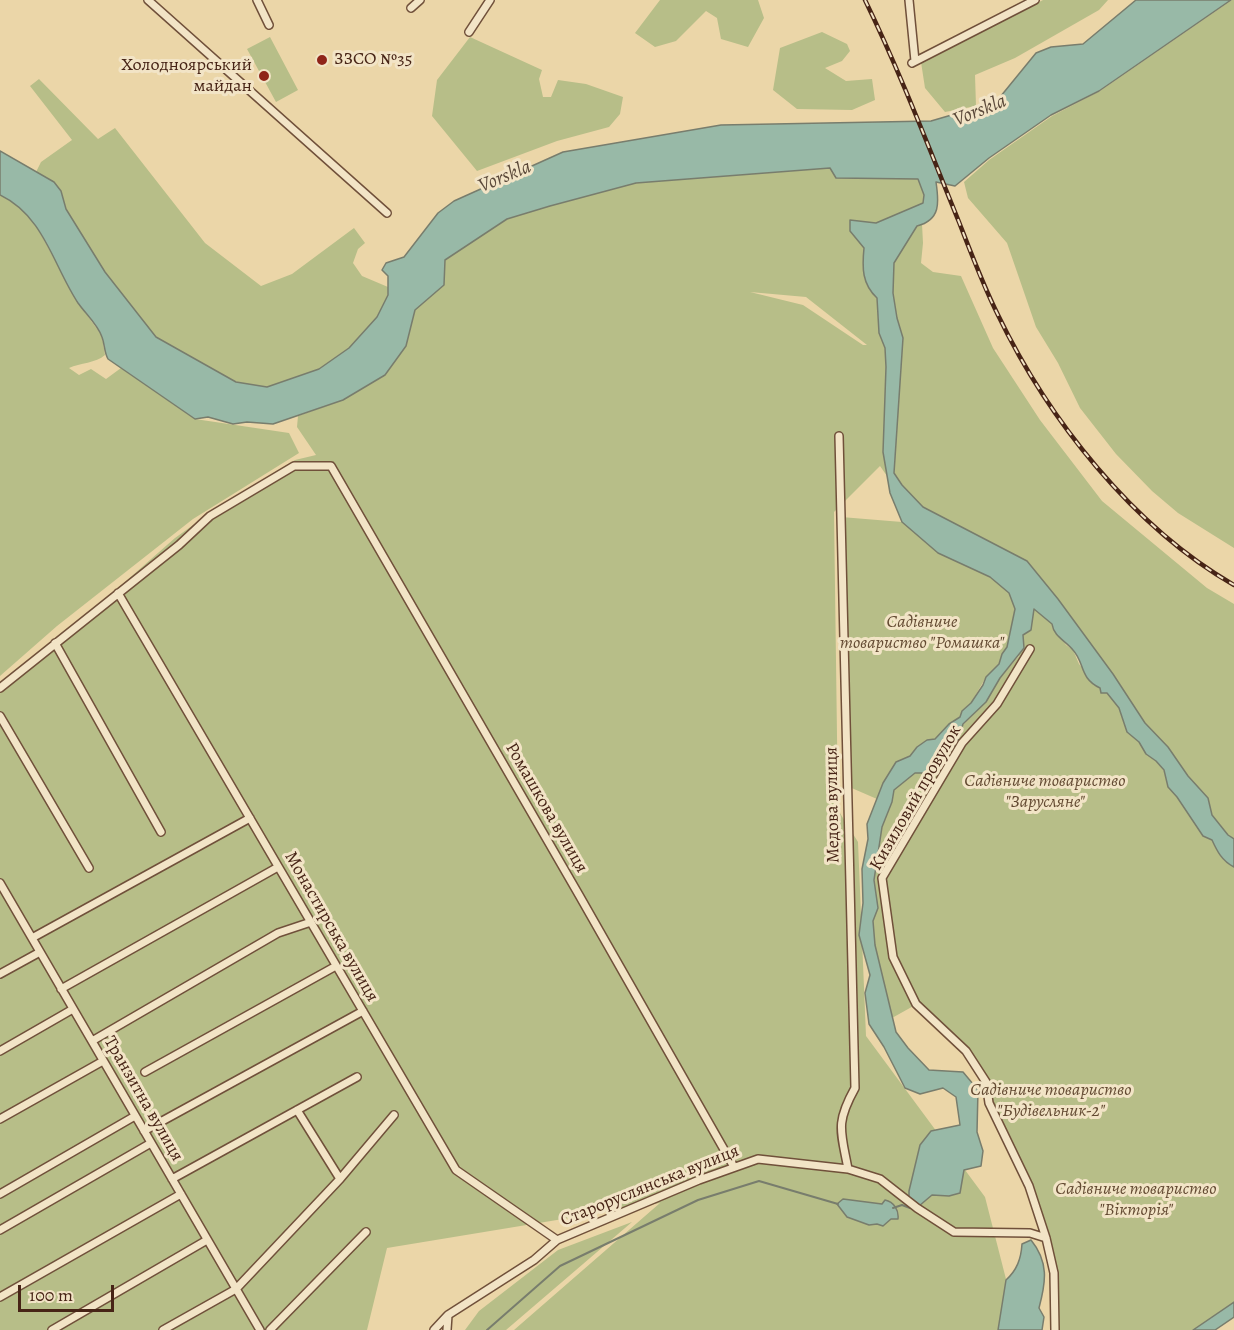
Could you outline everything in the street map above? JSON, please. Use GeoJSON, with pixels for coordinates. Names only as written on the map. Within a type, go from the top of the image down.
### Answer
{"type":"FeatureCollection","features":[{"type":"Feature","properties":{"kind":"street"},"geometry":{"type":"LineString","coordinates":[[148,0],[387,213]]}},
{"type":"Feature","properties":{"kind":"street"},"geometry":{"type":"LineString","coordinates":[[257,0],[269,25]]}},
{"type":"Feature","properties":{"kind":"street"},"geometry":{"type":"LineString","coordinates":[[411,8],[420,0]]}},
{"type":"Feature","properties":{"kind":"street"},"geometry":{"type":"LineString","coordinates":[[469,32],[490,0]]}},
{"type":"Feature","properties":{"kind":"street"},"geometry":{"type":"LineString","coordinates":[[909,0],[914,62],[1035,0]]}},
{"type":"Feature","properties":{"kind":"street","name":"Медова вулиця"},"geometry":{"type":"LineString","coordinates":[[839,436],[855,1088],[845,1105],[840,1123],[848,1169]]}},
{"type":"Feature","properties":{"kind":"street","name":"Ромашкова вулиця"},"geometry":{"type":"LineString","coordinates":[[118,593],[219,511],[294,466],[331,466],[734,1167]]}},
{"type":"Feature","properties":{"kind":"street"},"geometry":{"type":"LineString","coordinates":[[0,688],[118,593]]}},
{"type":"Feature","properties":{"kind":"street","name":"Монастирська вулиця"},"geometry":{"type":"LineString","coordinates":[[118,593],[456,1170],[557,1239]]}},
{"type":"Feature","properties":{"kind":"street"},"geometry":{"type":"LineString","coordinates":[[55,643],[161,831]]}},
{"type":"Feature","properties":{"kind":"street","name":"Кизиловий провулок"},"geometry":{"type":"LineString","coordinates":[[1030,649],[998,704],[962,743],[882,878],[893,957],[916,1004],[966,1051],[986,1082],[989,1103],[1029,1186],[1046,1238],[1054,1273],[1055,1330]]}},
{"type":"Feature","properties":{"kind":"street"},"geometry":{"type":"LineString","coordinates":[[0,716],[89,868]]}},
{"type":"Feature","properties":{"kind":"street"},"geometry":{"type":"LineString","coordinates":[[32,938],[250,818]]}},
{"type":"Feature","properties":{"kind":"street"},"geometry":{"type":"LineString","coordinates":[[61,989],[278,867]]}},
{"type":"Feature","properties":{"kind":"street","name":"Транзитна вулиця"},"geometry":{"type":"LineString","coordinates":[[0,884],[260,1330]]}},
{"type":"Feature","properties":{"kind":"street"},"geometry":{"type":"LineString","coordinates":[[0,900],[7,896]]}},
{"type":"Feature","properties":{"kind":"street"},"geometry":{"type":"LineString","coordinates":[[92,1041],[278,933],[311,922]]}},
{"type":"Feature","properties":{"kind":"street"},"geometry":{"type":"LineString","coordinates":[[0,974],[40,952]]}},
{"type":"Feature","properties":{"kind":"street"},"geometry":{"type":"LineString","coordinates":[[145,1072],[336,966]]}},
{"type":"Feature","properties":{"kind":"street"},"geometry":{"type":"LineString","coordinates":[[0,1051],[73,1009]]}},
{"type":"Feature","properties":{"kind":"street"},"geometry":{"type":"LineString","coordinates":[[144,1131],[363,1011]]}},
{"type":"Feature","properties":{"kind":"street"},"geometry":{"type":"LineString","coordinates":[[0,1119],[103,1061]]}},
{"type":"Feature","properties":{"kind":"street"},"geometry":{"type":"LineString","coordinates":[[172,1179],[357,1077]]}},
{"type":"Feature","properties":{"kind":"street"},"geometry":{"type":"LineString","coordinates":[[297,1110],[340,1179]]}},
{"type":"Feature","properties":{"kind":"street"},"geometry":{"type":"LineString","coordinates":[[163,1330],[236,1289],[340,1179],[394,1115]]}},
{"type":"Feature","properties":{"kind":"street"},"geometry":{"type":"LineString","coordinates":[[0,1194],[135,1116]]}},
{"type":"Feature","properties":{"kind":"street"},"geometry":{"type":"LineString","coordinates":[[0,1230],[151,1143]]}},
{"type":"Feature","properties":{"kind":"street","name":"Староруслянська вулиця"},"geometry":{"type":"LineString","coordinates":[[434,1330],[448,1315],[534,1260],[557,1239],[758,1159],[848,1169],[880,1179],[917,1208],[954,1232],[1030,1233],[1046,1238]]}},
{"type":"Feature","properties":{"kind":"street"},"geometry":{"type":"LineString","coordinates":[[0,1297],[180,1194]]}},
{"type":"Feature","properties":{"kind":"street"},"geometry":{"type":"LineString","coordinates":[[270,1330],[366,1232]]}},
{"type":"Feature","properties":{"kind":"street"},"geometry":{"type":"LineString","coordinates":[[52,1330],[207,1240]]}},
{"type":"Feature","properties":{"kind":"street"},"geometry":{"type":"LineString","coordinates":[[447,1330],[448,1315]]}},
{"type":"Feature","properties":{"kind":"green space"},"geometry":{"type":"Polygon","coordinates":[[[660,0],[758,0],[764,18],[748,47],[721,39],[717,18],[706,11],[676,41],[655,47],[635,33],[660,0]]]}},
{"type":"Feature","properties":{"kind":"green space"},"geometry":{"type":"Polygon","coordinates":[[[1043,0],[1108,0],[1099,10],[1015,58],[975,75],[976,106],[945,112],[925,88],[921,62],[1043,0]]]}},
{"type":"Feature","properties":{"kind":"green space"},"geometry":{"type":"Polygon","coordinates":[[[1234,0],[1234,548],[1178,513],[1152,491],[1116,454],[1080,408],[1058,363],[1036,327],[1007,243],[968,198],[964,182],[989,160],[1052,116],[1100,91],[1234,0]]]}},
{"type":"Feature","properties":{"kind":"green space"},"geometry":{"type":"Polygon","coordinates":[[[822,32],[847,44],[850,51],[842,61],[825,68],[846,81],[872,79],[875,100],[852,110],[797,109],[773,90],[780,48],[822,32]]]}},
{"type":"Feature","properties":{"kind":"green space"},"geometry":{"type":"Polygon","coordinates":[[[270,37],[298,90],[276,102],[247,49],[270,37]]]}},
{"type":"Feature","properties":{"kind":"green space"},"geometry":{"type":"Polygon","coordinates":[[[470,37],[542,70],[539,79],[543,97],[551,97],[558,80],[586,84],[623,97],[620,114],[609,127],[557,141],[477,171],[432,116],[437,80],[470,37]]]}},
{"type":"Feature","properties":{"kind":"green space"},"geometry":{"type":"Polygon","coordinates":[[[39,79],[98,139],[115,128],[205,243],[261,286],[292,274],[354,228],[365,243],[358,249],[353,263],[362,276],[388,287],[388,295],[378,317],[349,348],[319,369],[267,387],[236,382],[156,337],[105,272],[66,209],[61,191],[54,182],[36,172],[41,162],[72,140],[30,86],[39,79]]]}},
{"type":"Feature","properties":{"kind":"green space"},"geometry":{"type":"Polygon","coordinates":[[[831,168],[836,178],[918,179],[924,195],[923,203],[876,224],[851,220],[850,231],[864,248],[864,275],[868,287],[877,298],[879,333],[885,348],[883,452],[887,476],[880,466],[834,512],[838,810],[858,842],[866,1036],[985,1197],[1019,1330],[514,1330],[660,1203],[387,1248],[367,1330],[0,1330],[0,692],[175,538],[214,510],[295,460],[316,455],[297,427],[298,416],[343,400],[406,346],[415,310],[444,285],[444,260],[507,219],[636,183],[831,168]],[[750,292],[803,305],[863,345],[867,345],[806,297],[750,292]]]}},
{"type":"Feature","properties":{"kind":"green space"},"geometry":{"type":"Polygon","coordinates":[[[0,195],[11,200],[32,218],[77,301],[102,336],[105,355],[97,360],[69,368],[79,375],[91,369],[106,379],[121,368],[195,419],[289,433],[299,453],[193,519],[57,626],[0,676],[0,195]]]}},
{"type":"Feature","properties":{"kind":"green space"},"geometry":{"type":"Polygon","coordinates":[[[922,224],[921,263],[933,272],[961,276],[993,348],[1040,420],[1102,501],[1207,588],[1234,604],[1234,839],[1212,815],[1208,798],[1188,776],[1168,747],[1145,723],[1086,638],[962,528],[923,507],[894,473],[903,338],[893,293],[894,263],[917,226],[922,224]]]}},
{"type":"Feature","properties":{"kind":"green space","name":"Садівниче товариство \"Ромашка\""},"geometry":{"type":"Polygon","coordinates":[[[841,517],[902,522],[938,553],[990,577],[1009,593],[1015,609],[1007,647],[999,664],[986,677],[971,703],[962,711],[960,717],[949,724],[935,739],[917,747],[910,756],[896,762],[883,783],[877,799],[847,786],[841,517]]]}},
{"type":"Feature","properties":{"kind":"green space"},"geometry":{"type":"Polygon","coordinates":[[[1034,609],[1052,624],[1066,645],[1073,650],[1079,664],[1119,708],[1127,732],[1139,742],[1146,754],[1164,771],[1168,787],[1203,836],[1212,840],[1223,859],[1234,867],[1234,1302],[1193,1330],[1055,1330],[1054,1273],[1029,1186],[989,1103],[986,1082],[966,1051],[917,1004],[892,1018],[875,945],[873,921],[878,908],[874,880],[882,827],[894,790],[915,773],[930,765],[941,749],[958,740],[963,725],[986,702],[1000,678],[1019,656],[1022,635],[1034,609]]]}},
{"type":"Feature","properties":{"kind":"green space"},"geometry":{"type":"Polygon","coordinates":[[[632,1222],[506,1330],[465,1330],[479,1311],[558,1250],[632,1222]]]}},
{"type":"Feature","properties":{"kind":"water","name":"Vorskla"},"geometry":{"type":"Polygon","coordinates":[[[1136,0],[1231,0],[1099,91],[1051,115],[989,158],[955,186],[936,182],[938,203],[934,215],[925,223],[917,226],[894,263],[893,293],[903,338],[894,473],[923,507],[1027,561],[1113,674],[1145,723],[1168,747],[1188,776],[1208,798],[1212,815],[1234,839],[1234,867],[1223,859],[1212,840],[1203,836],[1168,787],[1164,770],[1127,732],[1119,708],[1107,693],[1101,693],[1100,688],[1089,680],[1077,655],[1057,635],[1052,624],[1034,609],[1031,630],[1023,635],[1024,648],[1000,678],[986,702],[963,724],[958,740],[950,751],[941,749],[930,765],[928,773],[915,773],[894,790],[882,827],[874,880],[878,908],[873,921],[875,945],[896,1032],[929,1070],[963,1072],[978,1090],[977,1132],[983,1151],[981,1166],[964,1170],[960,1193],[949,1196],[932,1195],[919,1206],[909,1198],[909,1191],[920,1145],[931,1131],[960,1125],[956,1097],[943,1088],[920,1094],[905,1088],[869,1024],[865,993],[870,975],[859,935],[863,903],[862,869],[868,839],[867,824],[883,783],[896,762],[910,756],[927,740],[935,739],[949,724],[960,717],[962,711],[971,703],[983,685],[986,677],[999,664],[1007,647],[1015,609],[1009,593],[990,577],[938,553],[902,522],[890,493],[883,452],[885,348],[879,333],[877,298],[868,287],[864,275],[864,248],[850,231],[850,220],[876,223],[923,203],[924,195],[918,179],[836,178],[830,168],[636,183],[507,219],[445,260],[444,285],[415,310],[406,346],[385,375],[343,400],[273,424],[247,422],[233,424],[208,417],[195,419],[108,359],[100,333],[69,288],[37,228],[15,204],[0,195],[0,151],[54,182],[61,191],[66,209],[105,272],[156,337],[236,382],[267,387],[319,369],[349,348],[377,317],[388,295],[388,276],[382,270],[386,263],[404,257],[438,213],[454,201],[563,152],[721,125],[931,121],[996,102],[1036,53],[1051,47],[1083,44],[1136,0]]]}},
{"type":"Feature","properties":{"kind":"water"},"geometry":{"type":"Polygon","coordinates":[[[843,1199],[882,1204],[885,1200],[888,1201],[895,1207],[898,1219],[891,1219],[883,1226],[869,1225],[847,1217],[837,1204],[843,1199]]]}},
{"type":"Feature","properties":{"kind":"water"},"geometry":{"type":"Polygon","coordinates":[[[1031,1240],[1041,1256],[1044,1272],[1039,1308],[1044,1317],[1042,1330],[998,1330],[1006,1280],[1018,1264],[1022,1244],[1031,1240]]]}},
{"type":"Feature","properties":{"kind":"water"},"geometry":{"type":"Polygon","coordinates":[[[1234,1302],[1234,1317],[1215,1330],[1193,1330],[1234,1302]]]}},
{"type":"Feature","properties":{"kind":"waterway"},"geometry":{"type":"LineString","coordinates":[[487,1330],[560,1266],[698,1200],[759,1181],[838,1204]]}},
{"type":"Feature","properties":{"kind":"waterway"},"geometry":{"type":"LineString","coordinates":[[893,1208],[902,1205],[910,1208]]}},
{"type":"Feature","properties":{"kind":"railway"},"geometry":{"type":"LineString","coordinates":[[865,0],[902,82],[987,292],[1018,354],[1042,393],[1068,431],[1128,502],[1197,561],[1234,585]]}},
{"type":"Feature","properties":{"kind":"place","name":"ЗЗСО №35"},"geometry":{"type":"Point","coordinates":[322,60]}},
{"type":"Feature","properties":{"kind":"place","name":"Холодноярський майдан"},"geometry":{"type":"Point","coordinates":[264,76]}},
{"type":"Feature","properties":{"kind":"park label","name":"Садівниче товариство \"Зарусляне\""},"geometry":{"type":"Point","coordinates":[1045,792]}},
{"type":"Feature","properties":{"kind":"park label","name":"Садівниче товариство \"Будівельник-2\""},"geometry":{"type":"Point","coordinates":[1051,1101]}},
{"type":"Feature","properties":{"kind":"park label","name":"Садівниче товариство \"Вікторія\""},"geometry":{"type":"Point","coordinates":[1136,1200]}}]}
